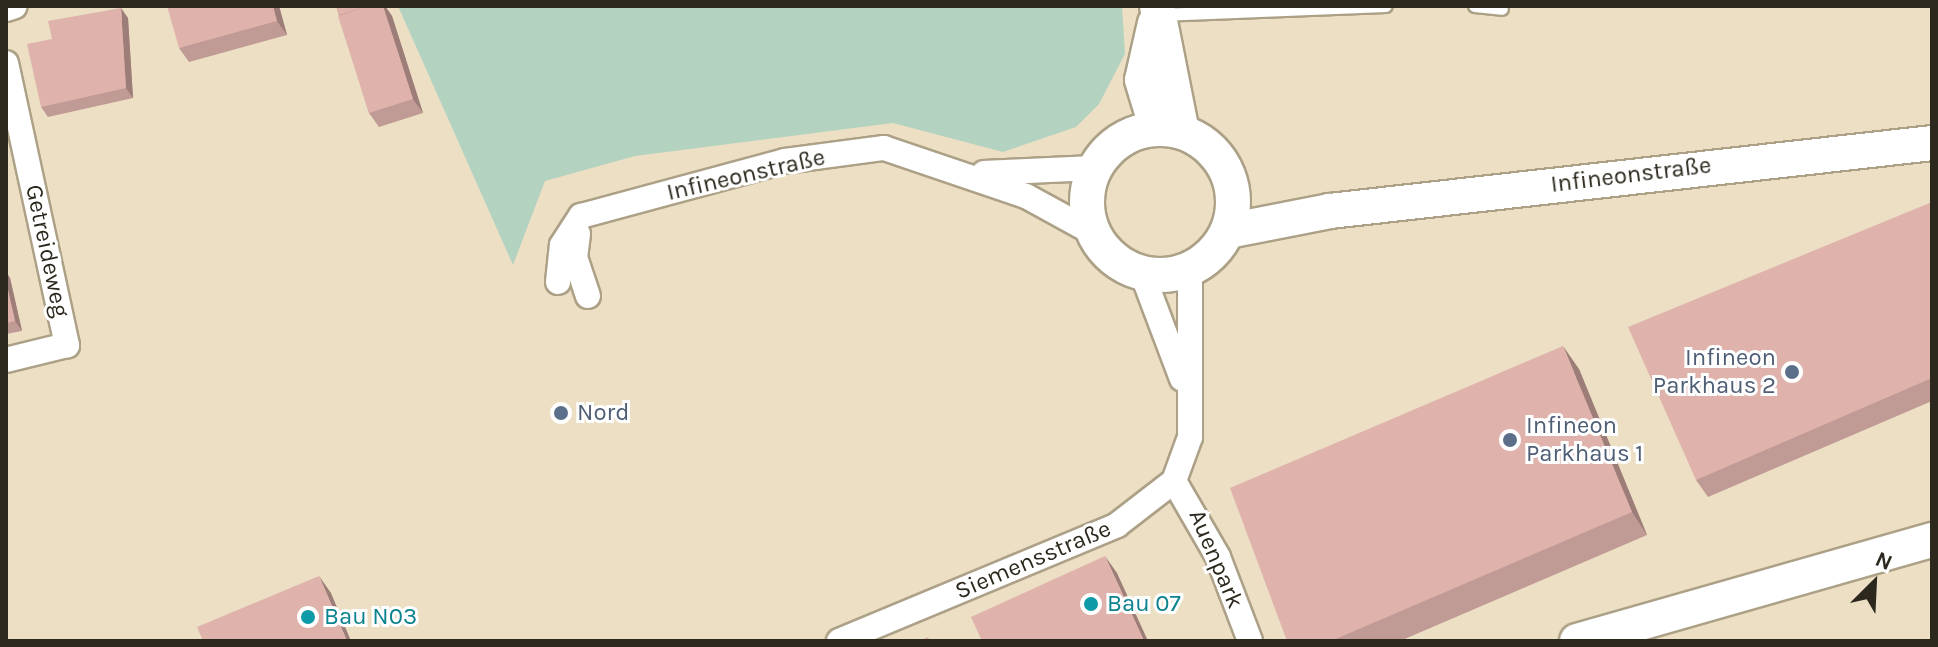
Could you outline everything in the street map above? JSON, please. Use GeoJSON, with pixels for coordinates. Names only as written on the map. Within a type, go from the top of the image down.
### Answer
{"type":"FeatureCollection","features":[{"type":"Feature","properties":{"kind":"street"},"geometry":{"type":"LineString","coordinates":[[6,9],[15,6]]}},
{"type":"Feature","properties":{"kind":"street"},"geometry":{"type":"LineString","coordinates":[[1157,11],[1142,80],[1169,130],[1220,156],[1232,214],[1190,267],[1187,389],[1190,437],[1174,481]]}},
{"type":"Feature","properties":{"kind":"street","name":"Getreideweg"},"geometry":{"type":"LineString","coordinates":[[6,63],[67,345],[6,360]]}},
{"type":"Feature","properties":{"kind":"street"},"geometry":{"type":"LineString","coordinates":[[1169,130],[1133,136],[1093,168],[1088,230],[1100,247],[1142,273],[1187,389]]}},
{"type":"Feature","properties":{"kind":"street","name":"Infineonstraße"},"geometry":{"type":"LineString","coordinates":[[1232,214],[1330,211],[1932,143]]}},
{"type":"Feature","properties":{"kind":"street","name":"Infineonstraße"},"geometry":{"type":"LineString","coordinates":[[581,216],[785,161],[884,148],[1026,196],[1088,230]]}},
{"type":"Feature","properties":{"kind":"street","name":"Infineonstraße"},"geometry":{"type":"LineString","coordinates":[[956,172],[1093,168]]}},
{"type":"Feature","properties":{"kind":"street"},"geometry":{"type":"LineString","coordinates":[[558,282],[562,245],[581,216]]}},
{"type":"Feature","properties":{"kind":"street"},"geometry":{"type":"LineString","coordinates":[[581,216],[575,257],[588,296]]}},
{"type":"Feature","properties":{"kind":"street"},"geometry":{"type":"LineString","coordinates":[[1142,273],[1190,267]]}},
{"type":"Feature","properties":{"kind":"street","name":"Siemensstraße"},"geometry":{"type":"LineString","coordinates":[[839,641],[1117,525],[1174,481]]}},
{"type":"Feature","properties":{"kind":"street","name":"Auenpark"},"geometry":{"type":"LineString","coordinates":[[1174,481],[1218,557],[1250,641]]}},
{"type":"Feature","properties":{"kind":"street"},"geometry":{"type":"LineString","coordinates":[[1577,641],[1932,540]]}},
{"type":"Feature","properties":{"kind":"lane"},"geometry":{"type":"LineString","coordinates":[[1157,11],[1386,6]]}},
{"type":"Feature","properties":{"kind":"lane"},"geometry":{"type":"LineString","coordinates":[[1475,6],[1502,9]]}},
{"type":"Feature","properties":{"kind":"green space"},"geometry":{"type":"Polygon","coordinates":[[[398,6],[1122,6],[1125,54],[1099,104],[1076,127],[1003,152],[893,123],[635,156],[545,181],[513,265],[398,6]]]}},
{"type":"Feature","properties":{"kind":"building"},"geometry":{"type":"Polygon","coordinates":[[[167,6],[273,6],[277,21],[179,48],[167,6]]]}},
{"type":"Feature","properties":{"kind":"building"},"geometry":{"type":"Polygon","coordinates":[[[336,6],[368,6],[339,15],[336,6]]]}},
{"type":"Feature","properties":{"kind":"building"},"geometry":{"type":"Polygon","coordinates":[[[368,6],[383,6],[413,99],[369,113],[338,16],[368,6]]]}},
{"type":"Feature","properties":{"kind":"building"},"geometry":{"type":"Polygon","coordinates":[[[121,8],[126,88],[41,107],[27,44],[52,39],[48,21],[121,8]]]}},
{"type":"Feature","properties":{"kind":"building","name":"Infineon Parkhaus 2"},"geometry":{"type":"Polygon","coordinates":[[[1932,202],[1932,378],[1696,480],[1628,327],[1932,202]]]}},
{"type":"Feature","properties":{"kind":"building"},"geometry":{"type":"Polygon","coordinates":[[[6,281],[15,321],[6,323],[6,281]]]}},
{"type":"Feature","properties":{"kind":"building","name":"Infineon Parkhaus 1"},"geometry":{"type":"Polygon","coordinates":[[[1563,346],[1632,512],[1331,641],[1287,641],[1230,488],[1563,346]]]}},
{"type":"Feature","properties":{"kind":"building","name":"Bau 07"},"geometry":{"type":"Polygon","coordinates":[[[1105,556],[1144,641],[982,641],[971,617],[1105,556]]]}},
{"type":"Feature","properties":{"kind":"building"},"geometry":{"type":"Polygon","coordinates":[[[319,576],[347,641],[203,641],[197,627],[319,576]]]}},
{"type":"Feature","properties":{"kind":"place","name":"Infineon Parkhaus 2"},"geometry":{"type":"Point","coordinates":[1792,372]}},
{"type":"Feature","properties":{"kind":"place","name":"Nord"},"geometry":{"type":"Point","coordinates":[561,413]}},
{"type":"Feature","properties":{"kind":"place","name":"Infineon Parkhaus 1"},"geometry":{"type":"Point","coordinates":[1510,440]}},
{"type":"Feature","properties":{"kind":"place","name":"Bau 07"},"geometry":{"type":"Point","coordinates":[1091,604]}},
{"type":"Feature","properties":{"kind":"place","name":"Bau N03"},"geometry":{"type":"Point","coordinates":[308,617]}}]}
